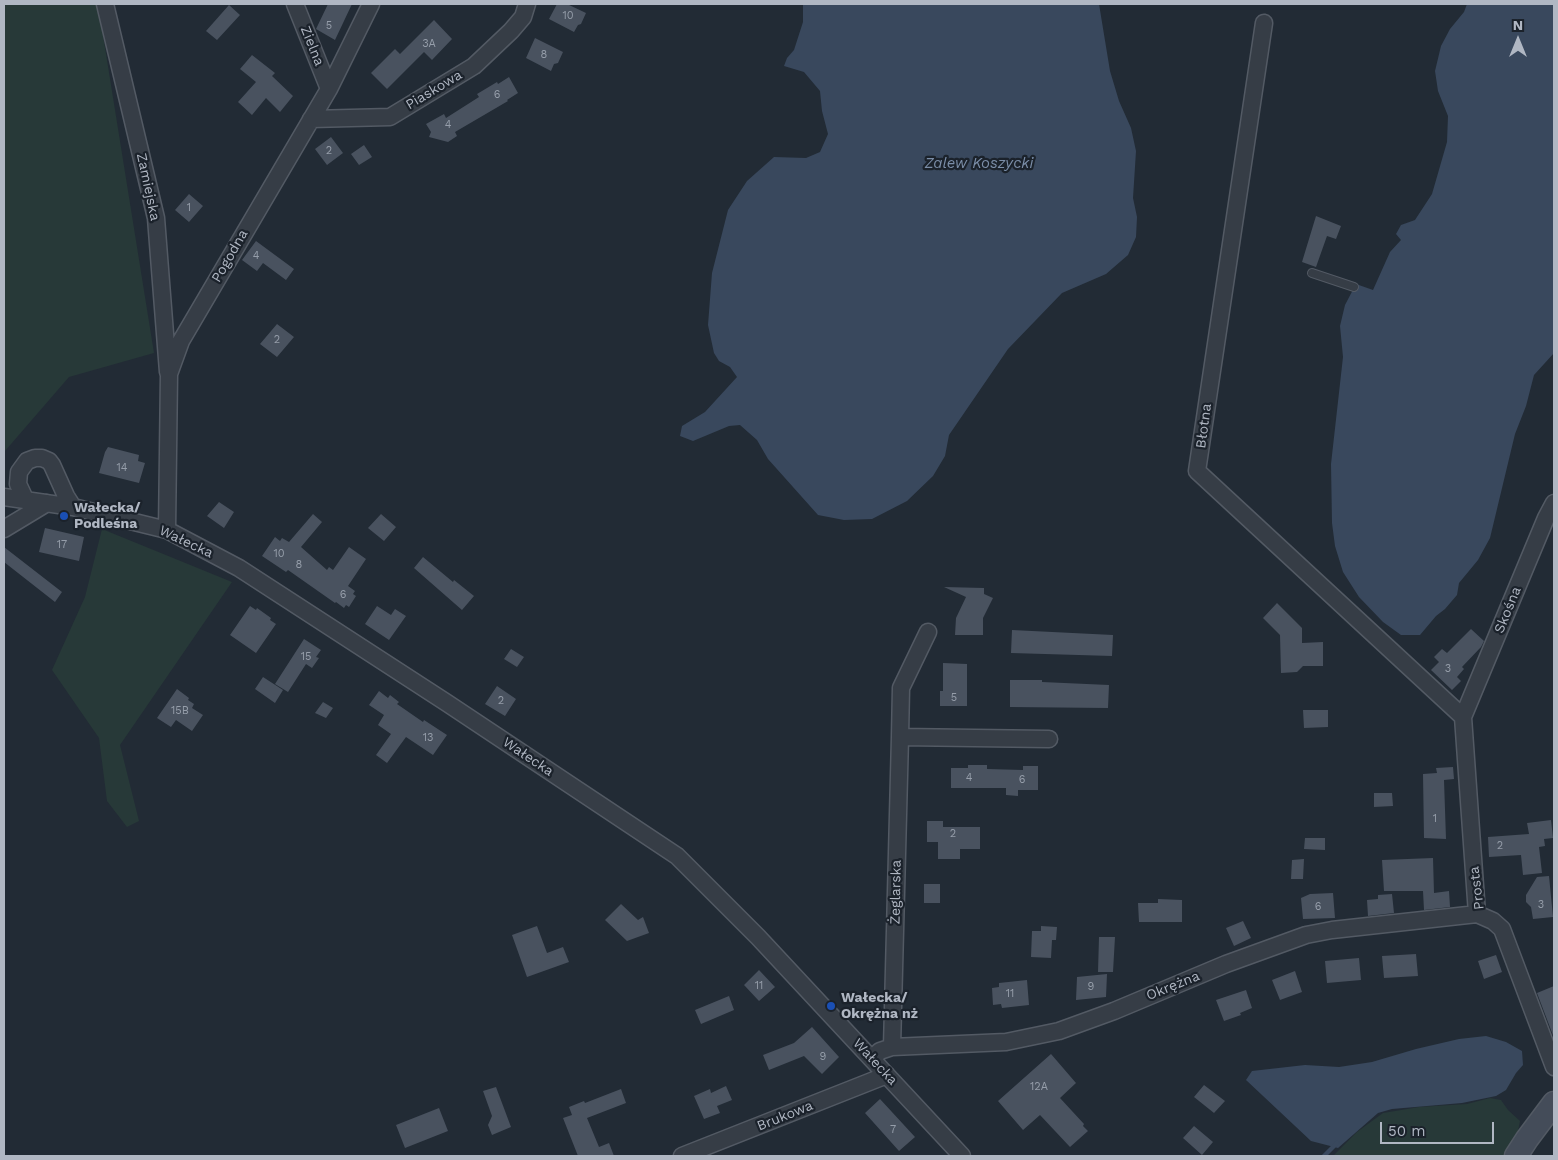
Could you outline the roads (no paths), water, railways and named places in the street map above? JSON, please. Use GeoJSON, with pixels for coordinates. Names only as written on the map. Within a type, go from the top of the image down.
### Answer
{"type":"FeatureCollection","features":[{"type":"Feature","properties":{"kind":"street","name":"Zamiejska"},"geometry":{"type":"LineString","coordinates":[[105,4],[156,218],[168,374]]}},
{"type":"Feature","properties":{"kind":"street","name":"Zielna"},"geometry":{"type":"LineString","coordinates":[[295,4],[329,89]]}},
{"type":"Feature","properties":{"kind":"street","name":"Pogodna"},"geometry":{"type":"LineString","coordinates":[[167,530],[168,374],[181,340],[329,89],[371,4]]}},
{"type":"Feature","properties":{"kind":"street","name":"Piaskowa"},"geometry":{"type":"LineString","coordinates":[[311,119],[390,117],[474,66],[512,31],[523,17],[527,4]]}},
{"type":"Feature","properties":{"kind":"street","name":"Błotna"},"geometry":{"type":"LineString","coordinates":[[1264,23],[1197,471],[1463,717]]}},
{"type":"Feature","properties":{"kind":"street"},"geometry":{"type":"LineString","coordinates":[[25,500],[18,484],[19,472],[27,461],[42,458],[49,461],[52,465],[64,493],[73,507]]}},
{"type":"Feature","properties":{"kind":"street","name":"Wałecka"},"geometry":{"type":"LineString","coordinates":[[4,497],[73,507],[167,530],[239,568],[447,702],[677,856],[758,937],[962,1156]]}},
{"type":"Feature","properties":{"kind":"street"},"geometry":{"type":"LineString","coordinates":[[4,529],[47,503]]}},
{"type":"Feature","properties":{"kind":"street","name":"Skośna"},"geometry":{"type":"LineString","coordinates":[[1463,717],[1540,531],[1554,503]]}},
{"type":"Feature","properties":{"kind":"street","name":"Żeglarska"},"geometry":{"type":"LineString","coordinates":[[892,1047],[901,688],[928,632]]}},
{"type":"Feature","properties":{"kind":"street","name":"Prosta"},"geometry":{"type":"LineString","coordinates":[[1463,717],[1478,914],[1493,921],[1502,929],[1554,1067]]}},
{"type":"Feature","properties":{"kind":"street"},"geometry":{"type":"LineString","coordinates":[[900,737],[1049,739]]}},
{"type":"Feature","properties":{"kind":"street","name":"Okrężna"},"geometry":{"type":"LineString","coordinates":[[872,1058],[880,1051],[892,1047],[1006,1042],[1060,1031],[1226,964],[1306,935],[1332,930],[1478,914]]}},
{"type":"Feature","properties":{"kind":"street","name":"Brukowa"},"geometry":{"type":"LineString","coordinates":[[682,1156],[887,1075]]}},
{"type":"Feature","properties":{"kind":"street"},"geometry":{"type":"LineString","coordinates":[[1516,1156],[1554,1103]]}},
{"type":"Feature","properties":{"kind":"lane"},"geometry":{"type":"LineString","coordinates":[[1312,273],[1354,287]]}},
{"type":"Feature","properties":{"kind":"water","name":"Zalew Koszycki"},"geometry":{"type":"Polygon","coordinates":[[[803,4],[1099,4],[1110,71],[1119,101],[1131,128],[1136,151],[1133,198],[1137,217],[1136,237],[1128,255],[1106,274],[1062,293],[1008,349],[949,435],[945,456],[933,476],[907,501],[872,519],[844,520],[818,515],[768,459],[757,440],[740,425],[729,426],[693,441],[680,436],[682,426],[705,412],[737,377],[730,367],[719,361],[714,353],[708,325],[712,273],[728,210],[747,181],[774,157],[806,158],[820,152],[828,134],[822,111],[820,91],[804,72],[784,66],[787,58],[794,50],[803,22],[803,4]]]}},
{"type":"Feature","properties":{"kind":"water"},"geometry":{"type":"Polygon","coordinates":[[[1467,4],[1554,4],[1554,353],[1534,375],[1526,406],[1515,434],[1490,538],[1478,560],[1459,583],[1457,595],[1445,609],[1436,616],[1420,635],[1401,635],[1383,622],[1359,597],[1343,572],[1335,546],[1332,523],[1331,464],[1343,357],[1340,326],[1345,305],[1356,284],[1373,290],[1390,252],[1401,240],[1396,234],[1401,225],[1415,220],[1432,194],[1447,142],[1448,116],[1438,91],[1435,71],[1441,46],[1450,29],[1464,12],[1467,4]]]}},
{"type":"Feature","properties":{"kind":"water"},"geometry":{"type":"Polygon","coordinates":[[[1486,1036],[1506,1042],[1522,1051],[1523,1065],[1506,1090],[1496,1096],[1462,1103],[1392,1109],[1378,1113],[1338,1148],[1311,1141],[1246,1080],[1252,1071],[1305,1065],[1339,1067],[1372,1062],[1459,1039],[1486,1036]]]}},
{"type":"Feature","properties":{"kind":"waterway"},"geometry":{"type":"LineString","coordinates":[[1324,1156],[1337,1143]]}},
{"type":"Feature","properties":{"kind":"place","name":"Wałecka/ Podleśna"},"geometry":{"type":"Point","coordinates":[64,516]}},
{"type":"Feature","properties":{"kind":"place","name":"Wałecka/ Okrężna nż"},"geometry":{"type":"Point","coordinates":[831,1006]}}]}
